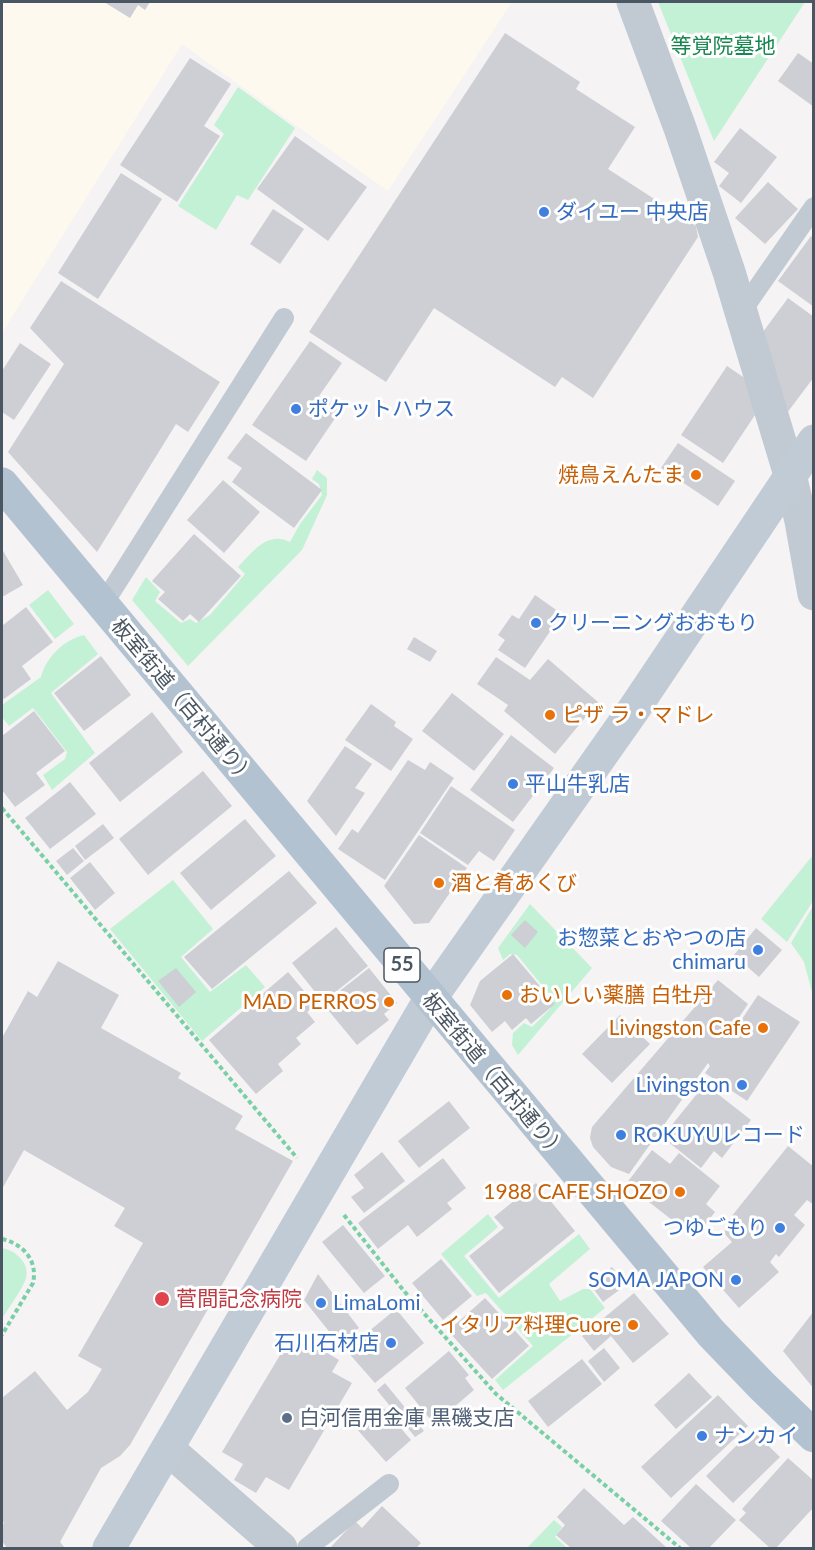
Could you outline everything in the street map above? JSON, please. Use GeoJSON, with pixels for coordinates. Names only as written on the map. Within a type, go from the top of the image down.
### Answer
{"type":"FeatureCollection","features":[{"type":"Feature","properties":{"kind":"main road","name":"板室街道（百村通り）"},"geometry":{"type":"LineString","coordinates":[[2,485],[711,1333],[813,1436]]}},
{"type":"Feature","properties":{"kind":"street"},"geometry":{"type":"LineString","coordinates":[[633,2],[680,128],[741,312],[790,475],[801,521],[813,594]]}},
{"type":"Feature","properties":{"kind":"street"},"geometry":{"type":"LineString","coordinates":[[109,1548],[430,999],[639,701],[813,441]]}},
{"type":"Feature","properties":{"kind":"street"},"geometry":{"type":"LineString","coordinates":[[168,1449],[281,1548]]}},
{"type":"Feature","properties":{"kind":"lane"},"geometry":{"type":"LineString","coordinates":[[741,312],[813,207]]}},
{"type":"Feature","properties":{"kind":"lane"},"geometry":{"type":"LineString","coordinates":[[102,606],[284,318]]}},
{"type":"Feature","properties":{"kind":"lane"},"geometry":{"type":"LineString","coordinates":[[307,1548],[389,1484]]}},
{"type":"Feature","properties":{"kind":"path"},"geometry":{"type":"LineString","coordinates":[[2,808],[321,1186],[404,1291],[496,1394],[680,1548]]}},
{"type":"Feature","properties":{"kind":"path"},"geometry":{"type":"LineString","coordinates":[[2,1239],[22,1247],[30,1257],[35,1275],[33,1283],[2,1335]]}},
{"type":"Feature","properties":{"kind":"shaded area"},"geometry":{"type":"Polygon","coordinates":[[[2,2],[512,2],[388,191],[182,44],[2,333],[2,2]]]}},
{"type":"Feature","properties":{"kind":"green space","name":"等覚院墓地"},"geometry":{"type":"Polygon","coordinates":[[[658,2],[805,2],[714,141],[658,2]]]}},
{"type":"Feature","properties":{"kind":"green space"},"geometry":{"type":"Polygon","coordinates":[[[238,87],[295,128],[248,200],[237,195],[216,230],[178,206],[224,134],[214,125],[238,87]]]}},
{"type":"Feature","properties":{"kind":"green space"},"geometry":{"type":"Polygon","coordinates":[[[317,470],[327,478],[327,495],[302,550],[188,666],[132,600],[146,577],[160,592],[155,601],[181,623],[190,619],[196,623],[210,615],[245,574],[238,567],[255,549],[274,539],[290,542],[300,524],[322,495],[319,484],[312,479],[317,470]]]}},
{"type":"Feature","properties":{"kind":"green space"},"geometry":{"type":"Polygon","coordinates":[[[48,590],[74,624],[55,639],[29,605],[48,590]]]}},
{"type":"Feature","properties":{"kind":"green space"},"geometry":{"type":"Polygon","coordinates":[[[84,635],[98,654],[51,693],[95,753],[52,790],[43,775],[65,759],[67,752],[33,708],[9,726],[2,717],[2,705],[41,677],[47,663],[57,650],[70,640],[84,635]]]}},
{"type":"Feature","properties":{"kind":"green space"},"geometry":{"type":"Polygon","coordinates":[[[813,855],[813,901],[787,942],[761,919],[813,855]]]}},
{"type":"Feature","properties":{"kind":"green space"},"geometry":{"type":"Polygon","coordinates":[[[173,880],[213,929],[181,957],[210,992],[246,965],[265,987],[202,1041],[110,929],[173,880]]]}},
{"type":"Feature","properties":{"kind":"green space"},"geometry":{"type":"Polygon","coordinates":[[[530,904],[592,968],[518,1055],[512,1045],[513,1033],[524,1023],[532,1027],[550,1009],[554,1000],[517,955],[510,954],[503,960],[498,948],[530,904]]]}},
{"type":"Feature","properties":{"kind":"green space"},"geometry":{"type":"Polygon","coordinates":[[[813,906],[813,996],[804,962],[791,943],[813,906]]]}},
{"type":"Feature","properties":{"kind":"green space"},"geometry":{"type":"Polygon","coordinates":[[[488,1214],[498,1227],[464,1256],[499,1298],[579,1234],[590,1249],[549,1284],[560,1301],[583,1289],[590,1289],[605,1308],[503,1390],[495,1380],[533,1346],[486,1293],[477,1296],[441,1254],[488,1214]]]}},
{"type":"Feature","properties":{"kind":"green space"},"geometry":{"type":"Polygon","coordinates":[[[2,1248],[16,1254],[24,1262],[27,1272],[22,1287],[2,1319],[2,1248]]]}},
{"type":"Feature","properties":{"kind":"green space"},"geometry":{"type":"Polygon","coordinates":[[[554,1520],[562,1527],[555,1537],[567,1548],[527,1548],[554,1520]]]}},
{"type":"Feature","properties":{"kind":"building"},"geometry":{"type":"Polygon","coordinates":[[[104,2],[150,2],[145,10],[138,5],[130,18],[104,2]]]}},
{"type":"Feature","properties":{"kind":"building"},"geometry":{"type":"Polygon","coordinates":[[[505,33],[580,82],[576,89],[635,127],[608,169],[696,226],[698,237],[593,398],[562,377],[555,387],[434,308],[386,382],[309,332],[505,33]]]}},
{"type":"Feature","properties":{"kind":"building"},"geometry":{"type":"Polygon","coordinates":[[[798,53],[814,64],[814,107],[778,81],[798,53]]]}},
{"type":"Feature","properties":{"kind":"building"},"geometry":{"type":"Polygon","coordinates":[[[190,58],[231,84],[204,126],[220,136],[177,202],[120,165],[190,58]]]}},
{"type":"Feature","properties":{"kind":"building"},"geometry":{"type":"Polygon","coordinates":[[[740,128],[777,157],[741,203],[719,186],[729,173],[714,162],[740,128]]]}},
{"type":"Feature","properties":{"kind":"building"},"geometry":{"type":"Polygon","coordinates":[[[295,136],[367,187],[328,241],[257,189],[295,136]]]}},
{"type":"Feature","properties":{"kind":"building"},"geometry":{"type":"Polygon","coordinates":[[[121,173],[162,199],[98,299],[58,273],[121,173]]]}},
{"type":"Feature","properties":{"kind":"building"},"geometry":{"type":"Polygon","coordinates":[[[768,182],[798,209],[765,244],[735,218],[768,182]]]}},
{"type":"Feature","properties":{"kind":"building"},"geometry":{"type":"Polygon","coordinates":[[[273,209],[304,229],[280,264],[250,244],[273,209]]]}},
{"type":"Feature","properties":{"kind":"building"},"geometry":{"type":"Polygon","coordinates":[[[811,236],[814,238],[814,307],[778,281],[811,236]]]}},
{"type":"Feature","properties":{"kind":"building"},"geometry":{"type":"Polygon","coordinates":[[[61,281],[220,382],[188,432],[176,424],[97,552],[8,452],[64,364],[30,328],[61,281]]]}},
{"type":"Feature","properties":{"kind":"building"},"geometry":{"type":"Polygon","coordinates":[[[788,298],[814,317],[814,377],[787,413],[760,336],[788,298]]]}},
{"type":"Feature","properties":{"kind":"building"},"geometry":{"type":"Polygon","coordinates":[[[310,341],[342,363],[319,396],[340,411],[306,461],[252,425],[310,341]]]}},
{"type":"Feature","properties":{"kind":"building"},"geometry":{"type":"Polygon","coordinates":[[[20,343],[51,364],[14,420],[2,412],[2,371],[20,343]]]}},
{"type":"Feature","properties":{"kind":"building"},"geometry":{"type":"Polygon","coordinates":[[[727,366],[746,379],[755,415],[723,463],[681,435],[727,366]]]}},
{"type":"Feature","properties":{"kind":"building"},"geometry":{"type":"Polygon","coordinates":[[[246,433],[322,490],[294,528],[232,482],[242,468],[227,458],[246,433]]]}},
{"type":"Feature","properties":{"kind":"building"},"geometry":{"type":"Polygon","coordinates":[[[678,443],[735,481],[718,506],[661,468],[678,443]]]}},
{"type":"Feature","properties":{"kind":"building"},"geometry":{"type":"Polygon","coordinates":[[[223,480],[260,512],[224,553],[187,520],[223,480]]]}},
{"type":"Feature","properties":{"kind":"building"},"geometry":{"type":"Polygon","coordinates":[[[194,534],[241,576],[199,622],[190,614],[183,621],[158,599],[165,592],[152,581],[194,534]]]}},
{"type":"Feature","properties":{"kind":"building"},"geometry":{"type":"Polygon","coordinates":[[[2,549],[23,585],[2,597],[2,549]]]}},
{"type":"Feature","properties":{"kind":"building"},"geometry":{"type":"Polygon","coordinates":[[[535,595],[562,614],[525,668],[498,650],[505,640],[498,635],[512,615],[519,619],[535,595]]]}},
{"type":"Feature","properties":{"kind":"building"},"geometry":{"type":"Polygon","coordinates":[[[26,607],[53,642],[22,666],[31,679],[4,699],[2,697],[2,626],[26,607]]]}},
{"type":"Feature","properties":{"kind":"building"},"geometry":{"type":"Polygon","coordinates":[[[414,637],[437,651],[430,662],[407,649],[414,637]]]}},
{"type":"Feature","properties":{"kind":"building"},"geometry":{"type":"Polygon","coordinates":[[[101,656],[131,695],[84,731],[54,693],[101,656]]]}},
{"type":"Feature","properties":{"kind":"building"},"geometry":{"type":"Polygon","coordinates":[[[496,657],[530,680],[548,659],[598,702],[555,754],[504,711],[508,705],[477,684],[496,657]]]}},
{"type":"Feature","properties":{"kind":"building"},"geometry":{"type":"Polygon","coordinates":[[[452,693],[504,734],[474,771],[422,731],[452,693]]]}},
{"type":"Feature","properties":{"kind":"building"},"geometry":{"type":"Polygon","coordinates":[[[371,704],[396,722],[394,726],[413,739],[391,771],[345,740],[371,704]]]}},
{"type":"Feature","properties":{"kind":"building"},"geometry":{"type":"Polygon","coordinates":[[[34,711],[65,751],[36,773],[45,785],[15,807],[2,790],[2,736],[34,711]]]}},
{"type":"Feature","properties":{"kind":"building"},"geometry":{"type":"Polygon","coordinates":[[[152,712],[183,752],[120,802],[89,763],[152,712]]]}},
{"type":"Feature","properties":{"kind":"building"},"geometry":{"type":"Polygon","coordinates":[[[511,735],[554,768],[513,822],[470,790],[511,735]]]}},
{"type":"Feature","properties":{"kind":"building"},"geometry":{"type":"Polygon","coordinates":[[[345,746],[372,764],[355,788],[365,793],[336,836],[307,801],[345,746]]]}},
{"type":"Feature","properties":{"kind":"building"},"geometry":{"type":"Polygon","coordinates":[[[408,760],[425,770],[430,762],[454,778],[385,880],[338,849],[352,829],[358,833],[408,760]]]}},
{"type":"Feature","properties":{"kind":"building"},"geometry":{"type":"Polygon","coordinates":[[[203,771],[232,806],[148,875],[119,839],[203,771]]]}},
{"type":"Feature","properties":{"kind":"building"},"geometry":{"type":"Polygon","coordinates":[[[70,782],[96,814],[50,849],[25,818],[70,782]]]}},
{"type":"Feature","properties":{"kind":"building"},"geometry":{"type":"Polygon","coordinates":[[[451,786],[515,830],[494,861],[479,851],[468,865],[420,833],[451,786]]]}},
{"type":"Feature","properties":{"kind":"building"},"geometry":{"type":"Polygon","coordinates":[[[245,819],[276,856],[211,910],[180,873],[245,819]]]}},
{"type":"Feature","properties":{"kind":"building"},"geometry":{"type":"Polygon","coordinates":[[[103,824],[114,838],[85,860],[75,846],[103,824]]]}},
{"type":"Feature","properties":{"kind":"building"},"geometry":{"type":"Polygon","coordinates":[[[419,835],[467,868],[429,923],[414,924],[384,886],[419,835]]]}},
{"type":"Feature","properties":{"kind":"building"},"geometry":{"type":"Polygon","coordinates":[[[73,848],[84,861],[67,875],[56,861],[73,848]]]}},
{"type":"Feature","properties":{"kind":"building"},"geometry":{"type":"Polygon","coordinates":[[[90,862],[115,893],[95,910],[70,878],[90,862]]]}},
{"type":"Feature","properties":{"kind":"building"},"geometry":{"type":"Polygon","coordinates":[[[289,871],[317,903],[212,989],[184,957],[289,871]]]}},
{"type":"Feature","properties":{"kind":"building"},"geometry":{"type":"Polygon","coordinates":[[[525,920],[538,932],[525,948],[511,935],[525,920]]]}},
{"type":"Feature","properties":{"kind":"building"},"geometry":{"type":"Polygon","coordinates":[[[336,927],[368,966],[323,1002],[292,963],[336,927]]]}},
{"type":"Feature","properties":{"kind":"building"},"geometry":{"type":"Polygon","coordinates":[[[756,928],[782,950],[759,977],[734,955],[756,928]]]}},
{"type":"Feature","properties":{"kind":"building"},"geometry":{"type":"Polygon","coordinates":[[[513,954],[555,1004],[531,1024],[526,1018],[512,1030],[505,1021],[492,1032],[470,1005],[480,981],[513,954]]]}},
{"type":"Feature","properties":{"kind":"building","name":"菅間記念病院"},"geometry":{"type":"Polygon","coordinates":[[[58,961],[119,995],[101,1028],[181,1073],[178,1078],[243,1116],[235,1129],[293,1161],[130,1445],[120,1456],[101,1468],[60,1542],[65,1548],[7,1548],[2,1541],[4,1523],[2,1520],[2,1398],[35,1371],[67,1410],[88,1392],[102,1369],[78,1356],[143,1243],[114,1226],[125,1208],[24,1150],[2,1189],[2,1038],[28,991],[37,997],[58,961]]]}},
{"type":"Feature","properties":{"kind":"building"},"geometry":{"type":"Polygon","coordinates":[[[176,968],[196,992],[179,1007],[158,981],[176,968]]]}},
{"type":"Feature","properties":{"kind":"building"},"geometry":{"type":"Polygon","coordinates":[[[369,968],[397,1003],[384,1014],[389,1020],[357,1045],[323,1004],[369,968]]]}},
{"type":"Feature","properties":{"kind":"building"},"geometry":{"type":"Polygon","coordinates":[[[288,972],[316,1005],[307,1012],[315,1022],[296,1038],[301,1044],[278,1064],[283,1071],[256,1094],[209,1040],[288,972]]]}},
{"type":"Feature","properties":{"kind":"building"},"geometry":{"type":"Polygon","coordinates":[[[718,980],[748,1004],[727,1035],[730,1037],[758,995],[800,1022],[747,1101],[705,1073],[710,1066],[708,1063],[629,1174],[611,1167],[593,1147],[590,1138],[592,1127],[718,980]]]}},
{"type":"Feature","properties":{"kind":"building"},"geometry":{"type":"Polygon","coordinates":[[[620,1015],[650,1044],[612,1083],[582,1054],[620,1015]]]}},
{"type":"Feature","properties":{"kind":"building"},"geometry":{"type":"Polygon","coordinates":[[[705,1084],[751,1120],[722,1158],[714,1151],[701,1168],[662,1137],[705,1084]]]}},
{"type":"Feature","properties":{"kind":"building"},"geometry":{"type":"Polygon","coordinates":[[[449,1101],[470,1128],[419,1168],[398,1141],[449,1101]]]}},
{"type":"Feature","properties":{"kind":"building"},"geometry":{"type":"Polygon","coordinates":[[[788,1146],[814,1167],[814,1205],[807,1200],[794,1215],[805,1225],[779,1257],[776,1254],[770,1262],[779,1272],[739,1308],[703,1267],[732,1242],[724,1233],[731,1217],[788,1146]]]}},
{"type":"Feature","properties":{"kind":"building"},"geometry":{"type":"Polygon","coordinates":[[[652,1150],[670,1164],[679,1153],[720,1186],[706,1204],[715,1212],[695,1238],[626,1184],[652,1150]]]}},
{"type":"Feature","properties":{"kind":"building"},"geometry":{"type":"Polygon","coordinates":[[[382,1152],[405,1181],[364,1213],[351,1197],[364,1188],[354,1175],[382,1152]]]}},
{"type":"Feature","properties":{"kind":"building"},"geometry":{"type":"Polygon","coordinates":[[[443,1158],[466,1188],[447,1203],[452,1209],[417,1237],[408,1225],[378,1249],[358,1223],[443,1158]]]}},
{"type":"Feature","properties":{"kind":"building"},"geometry":{"type":"Polygon","coordinates":[[[536,1183],[575,1231],[499,1293],[469,1256],[504,1228],[494,1217],[536,1183]]]}},
{"type":"Feature","properties":{"kind":"building"},"geometry":{"type":"Polygon","coordinates":[[[343,1225],[385,1276],[364,1293],[322,1242],[343,1225]]]}},
{"type":"Feature","properties":{"kind":"building"},"geometry":{"type":"Polygon","coordinates":[[[441,1259],[472,1296],[443,1320],[412,1283],[441,1259]]]}},
{"type":"Feature","properties":{"kind":"building"},"geometry":{"type":"Polygon","coordinates":[[[612,1267],[626,1285],[603,1302],[590,1284],[612,1267]]]}},
{"type":"Feature","properties":{"kind":"building"},"geometry":{"type":"Polygon","coordinates":[[[318,1274],[359,1328],[339,1344],[304,1300],[318,1274]]]}},
{"type":"Feature","properties":{"kind":"building"},"geometry":{"type":"Polygon","coordinates":[[[634,1293],[669,1334],[633,1363],[611,1336],[594,1351],[582,1336],[634,1293]]]}},
{"type":"Feature","properties":{"kind":"building"},"geometry":{"type":"Polygon","coordinates":[[[485,1298],[529,1346],[492,1379],[448,1331],[485,1298]]]}},
{"type":"Feature","properties":{"kind":"building"},"geometry":{"type":"Polygon","coordinates":[[[396,1309],[424,1343],[375,1383],[346,1350],[396,1309]]]}},
{"type":"Feature","properties":{"kind":"building"},"geometry":{"type":"Polygon","coordinates":[[[814,1311],[814,1389],[783,1351],[814,1311]]]}},
{"type":"Feature","properties":{"kind":"building","name":"白河信用金庫 黒磯支店"},"geometry":{"type":"Polygon","coordinates":[[[305,1340],[339,1360],[332,1372],[352,1383],[289,1490],[266,1477],[256,1493],[234,1480],[243,1464],[222,1452],[286,1345],[298,1352],[305,1340]]]}},
{"type":"Feature","properties":{"kind":"building"},"geometry":{"type":"Polygon","coordinates":[[[604,1348],[620,1368],[604,1382],[588,1361],[604,1348]]]}},
{"type":"Feature","properties":{"kind":"building"},"geometry":{"type":"Polygon","coordinates":[[[449,1351],[469,1375],[465,1378],[474,1390],[434,1424],[405,1388],[449,1351]]]}},
{"type":"Feature","properties":{"kind":"building"},"geometry":{"type":"Polygon","coordinates":[[[582,1359],[602,1384],[548,1427],[528,1401],[582,1359]]]}},
{"type":"Feature","properties":{"kind":"building"},"geometry":{"type":"Polygon","coordinates":[[[689,1373],[712,1397],[676,1429],[654,1405],[689,1373]]]}},
{"type":"Feature","properties":{"kind":"building"},"geometry":{"type":"Polygon","coordinates":[[[385,1383],[424,1431],[415,1437],[377,1390],[385,1383]]]}},
{"type":"Feature","properties":{"kind":"building"},"geometry":{"type":"Polygon","coordinates":[[[718,1395],[748,1426],[671,1498],[641,1467],[718,1395]]]}},
{"type":"Feature","properties":{"kind":"building"},"geometry":{"type":"Polygon","coordinates":[[[381,1405],[411,1440],[386,1462],[355,1427],[381,1405]]]}},
{"type":"Feature","properties":{"kind":"building"},"geometry":{"type":"Polygon","coordinates":[[[752,1430],[780,1457],[733,1503],[706,1476],[752,1430]]]}},
{"type":"Feature","properties":{"kind":"building"},"geometry":{"type":"Polygon","coordinates":[[[788,1458],[814,1481],[814,1507],[776,1548],[770,1548],[739,1520],[746,1513],[742,1509],[788,1458]]]}},
{"type":"Feature","properties":{"kind":"building"},"geometry":{"type":"Polygon","coordinates":[[[696,1484],[736,1520],[709,1548],[691,1548],[661,1521],[696,1484]]]}},
{"type":"Feature","properties":{"kind":"building"},"geometry":{"type":"Polygon","coordinates":[[[584,1488],[624,1525],[633,1517],[667,1548],[571,1548],[556,1535],[565,1525],[557,1517],[584,1488]]]}},
{"type":"Feature","properties":{"kind":"building"},"geometry":{"type":"Polygon","coordinates":[[[382,1506],[421,1543],[416,1548],[330,1548],[355,1521],[362,1528],[382,1506]]]}},
{"type":"Feature","properties":{"kind":"place","name":"ダイユー 中央店"},"geometry":{"type":"Point","coordinates":[544,212]}},
{"type":"Feature","properties":{"kind":"place","name":"ポケットハウス"},"geometry":{"type":"Point","coordinates":[296,409]}},
{"type":"Feature","properties":{"kind":"place","name":"焼鳥えんたま"},"geometry":{"type":"Point","coordinates":[696,475]}},
{"type":"Feature","properties":{"kind":"place","name":"クリーニングおおもり"},"geometry":{"type":"Point","coordinates":[536,623]}},
{"type":"Feature","properties":{"kind":"place","name":"ピザ ラ・マドレ"},"geometry":{"type":"Point","coordinates":[550,715]}},
{"type":"Feature","properties":{"kind":"place","name":"平山牛乳店"},"geometry":{"type":"Point","coordinates":[513,784]}},
{"type":"Feature","properties":{"kind":"place","name":"酒と肴あくび"},"geometry":{"type":"Point","coordinates":[439,883]}},
{"type":"Feature","properties":{"kind":"place","name":"お惣菜とおやつの店 chimaru"},"geometry":{"type":"Point","coordinates":[758,950]}},
{"type":"Feature","properties":{"kind":"place","name":"おいしい薬膳 白牡丹"},"geometry":{"type":"Point","coordinates":[507,995]}},
{"type":"Feature","properties":{"kind":"place","name":"MAD PERROS"},"geometry":{"type":"Point","coordinates":[389,1002]}},
{"type":"Feature","properties":{"kind":"place","name":"Livingston Cafe"},"geometry":{"type":"Point","coordinates":[763,1028]}},
{"type":"Feature","properties":{"kind":"place","name":"Livingston"},"geometry":{"type":"Point","coordinates":[742,1085]}},
{"type":"Feature","properties":{"kind":"place","name":"ROKUYUレコード"},"geometry":{"type":"Point","coordinates":[621,1135]}},
{"type":"Feature","properties":{"kind":"place","name":"1988 CAFE SHOZO"},"geometry":{"type":"Point","coordinates":[680,1192]}},
{"type":"Feature","properties":{"kind":"place","name":"つゆごもり"},"geometry":{"type":"Point","coordinates":[780,1228]}},
{"type":"Feature","properties":{"kind":"place","name":"SOMA JAPON"},"geometry":{"type":"Point","coordinates":[736,1280]}},
{"type":"Feature","properties":{"kind":"place","name":"菅間記念病院"},"geometry":{"type":"Point","coordinates":[162,1299]}},
{"type":"Feature","properties":{"kind":"place","name":"LimaLomi"},"geometry":{"type":"Point","coordinates":[321,1303]}},
{"type":"Feature","properties":{"kind":"place","name":"イタリア料理Cuore"},"geometry":{"type":"Point","coordinates":[633,1325]}},
{"type":"Feature","properties":{"kind":"place","name":"石川石材店"},"geometry":{"type":"Point","coordinates":[391,1343]}},
{"type":"Feature","properties":{"kind":"place","name":"白河信用金庫 黒磯支店"},"geometry":{"type":"Point","coordinates":[287,1418]}},
{"type":"Feature","properties":{"kind":"place","name":"ナンカイ"},"geometry":{"type":"Point","coordinates":[702,1436]}}]}
